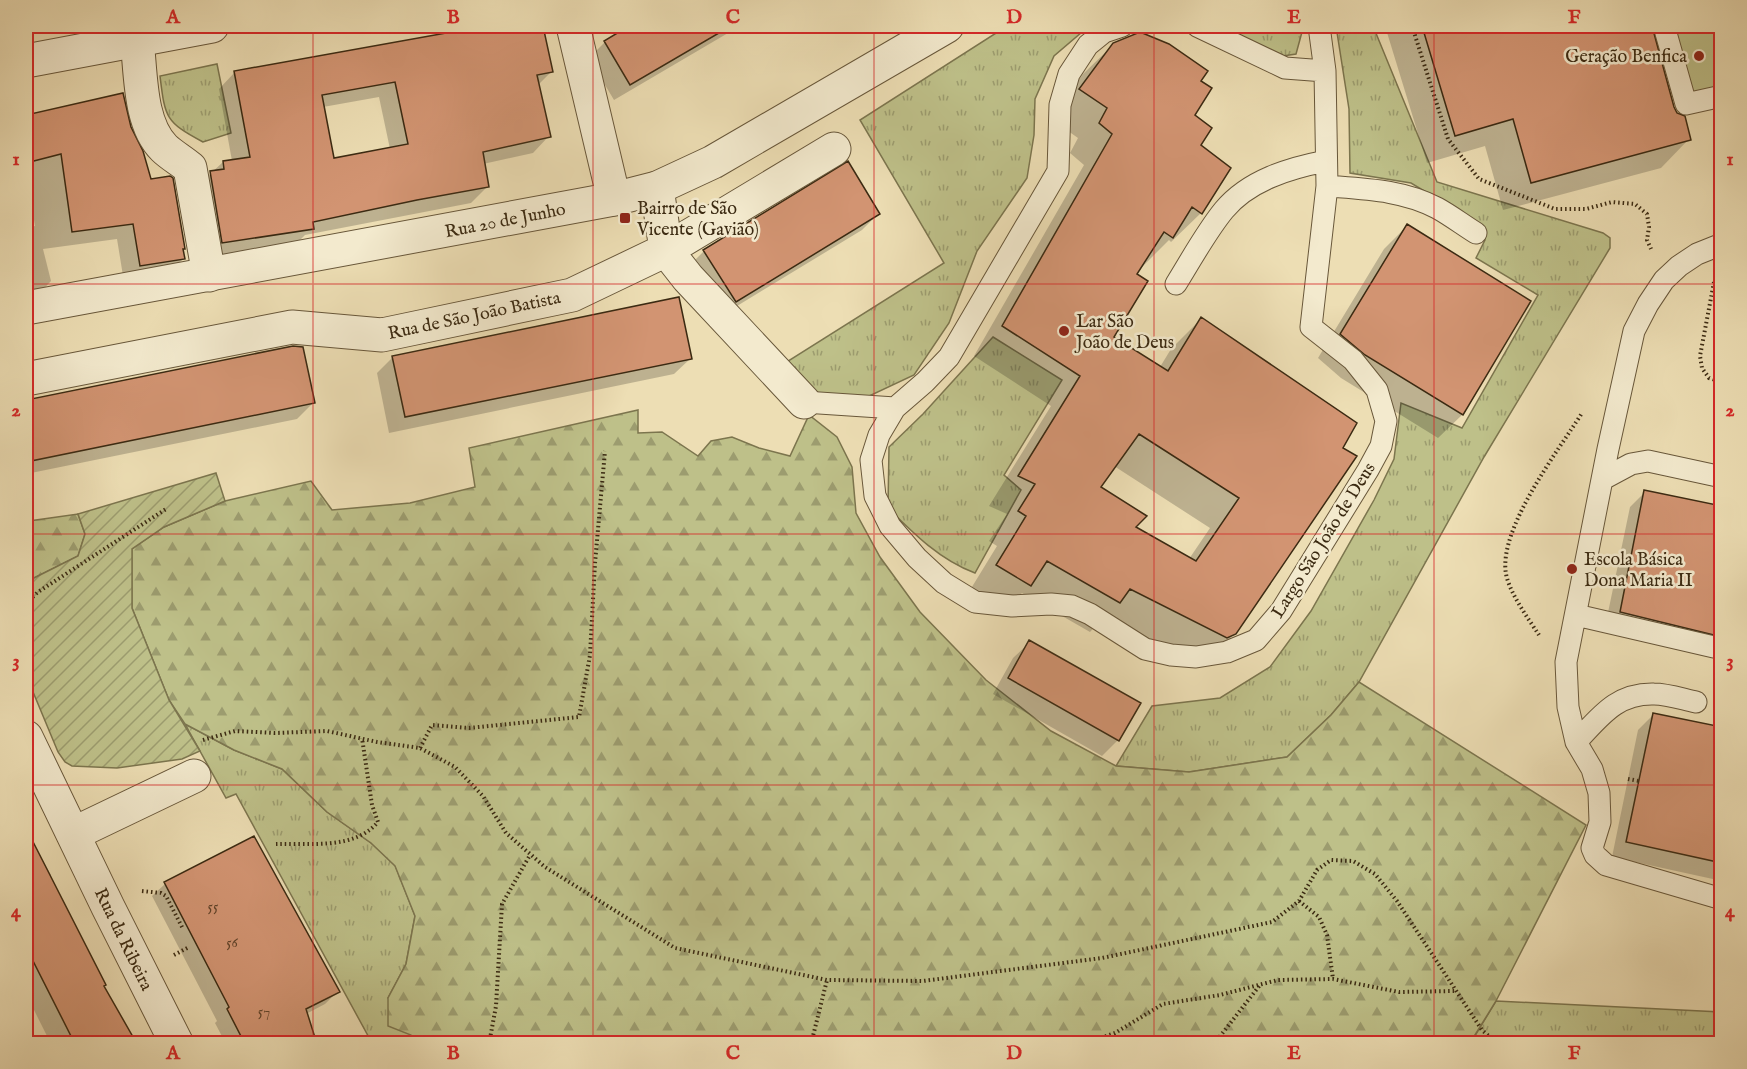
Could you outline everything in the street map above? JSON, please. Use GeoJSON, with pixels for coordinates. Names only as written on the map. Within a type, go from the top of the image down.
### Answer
{"type":"FeatureCollection","features":[{"type":"Feature","properties":{"kind":"street"},"geometry":{"type":"LineString","coordinates":[[26,61],[136,33],[207,26]]}},
{"type":"Feature","properties":{"kind":"street"},"geometry":{"type":"LineString","coordinates":[[573,26],[614,199]]}},
{"type":"Feature","properties":{"kind":"street","name":"Rua 20 de Junho"},"geometry":{"type":"LineString","coordinates":[[26,308],[614,199],[657,188],[713,162],[947,26]]}},
{"type":"Feature","properties":{"kind":"street"},"geometry":{"type":"LineString","coordinates":[[136,33],[145,116],[164,149],[190,168],[209,275]]}},
{"type":"Feature","properties":{"kind":"street","name":"Rua de São João Batista"},"geometry":{"type":"LineString","coordinates":[[26,379],[292,327],[382,335],[572,295],[666,250],[834,149]]}},
{"type":"Feature","properties":{"kind":"street"},"geometry":{"type":"LineString","coordinates":[[657,188],[666,250],[688,278],[804,402]]}},
{"type":"Feature","properties":{"kind":"street","name":"Rua da Ribeira"},"geometry":{"type":"LineString","coordinates":[[26,737],[177,1044]]}},
{"type":"Feature","properties":{"kind":"street"},"geometry":{"type":"LineString","coordinates":[[73,834],[194,776]]}},
{"type":"Feature","properties":{"kind":"lane","name":"Largo São João de Deus"},"geometry":{"type":"LineString","coordinates":[[1122,26],[1104,32],[1088,45],[1069,74],[1060,105],[1058,171],[949,357],[895,408],[879,435],[871,460],[875,496],[890,526],[917,558],[944,583],[975,602],[1012,606],[1051,604],[1072,606],[1090,614],[1145,649],[1171,655],[1196,657],[1227,652],[1256,640],[1281,611],[1368,470],[1381,446],[1386,421],[1377,390],[1353,360],[1311,327],[1327,186],[1325,71],[1319,26]]}},
{"type":"Feature","properties":{"kind":"lane"},"geometry":{"type":"LineString","coordinates":[[1197,26],[1285,68],[1325,71]]}},
{"type":"Feature","properties":{"kind":"lane"},"geometry":{"type":"LineString","coordinates":[[1664,26],[1686,104],[1722,96]]}},
{"type":"Feature","properties":{"kind":"lane"},"geometry":{"type":"LineString","coordinates":[[1176,284],[1224,209],[1250,188],[1278,173],[1326,161]]}},
{"type":"Feature","properties":{"kind":"lane"},"geometry":{"type":"LineString","coordinates":[[1327,186],[1380,190],[1409,196],[1436,208],[1476,233]]}},
{"type":"Feature","properties":{"kind":"lane"},"geometry":{"type":"LineString","coordinates":[[1721,245],[1697,254],[1664,280],[1634,331],[1566,662],[1568,707],[1576,742],[1592,769],[1599,793],[1600,822],[1592,848],[1595,855],[1606,865],[1722,899]]}},
{"type":"Feature","properties":{"kind":"lane"},"geometry":{"type":"LineString","coordinates":[[804,402],[895,408]]}},
{"type":"Feature","properties":{"kind":"lane"},"geometry":{"type":"LineString","coordinates":[[1603,478],[1630,464],[1648,461],[1722,477]]}},
{"type":"Feature","properties":{"kind":"lane"},"geometry":{"type":"LineString","coordinates":[[1576,615],[1714,647]]}},
{"type":"Feature","properties":{"kind":"lane"},"geometry":{"type":"LineString","coordinates":[[1576,742],[1606,711],[1627,696],[1655,693],[1696,702]]}},
{"type":"Feature","properties":{"kind":"path"},"geometry":{"type":"LineString","coordinates":[[1412,26],[1449,140],[1479,179],[1555,209],[1586,208],[1612,202],[1635,204],[1647,214],[1649,227],[1647,240]]}},
{"type":"Feature","properties":{"kind":"path"},"geometry":{"type":"LineString","coordinates":[[1721,245],[1700,356],[1702,368],[1709,378],[1722,382]]}},
{"type":"Feature","properties":{"kind":"path"},"geometry":{"type":"LineString","coordinates":[[1566,662],[1553,657],[1522,608],[1507,577],[1505,563],[1511,534],[1527,501],[1584,410]]}},
{"type":"Feature","properties":{"kind":"path"},"geometry":{"type":"LineString","coordinates":[[420,748],[432,725],[470,728],[579,717],[590,655],[595,563],[606,452]]}},
{"type":"Feature","properties":{"kind":"path"},"geometry":{"type":"LineString","coordinates":[[26,603],[38,592],[166,509]]}},
{"type":"Feature","properties":{"kind":"path"},"geometry":{"type":"LineString","coordinates":[[201,740],[235,731],[275,733],[327,731],[420,748],[455,767],[483,796],[506,833],[545,867],[675,948],[827,980],[923,981],[1102,958],[1272,922],[1299,901],[1317,870],[1331,860],[1353,861],[1375,874],[1397,901],[1482,1030],[1498,1044]]}},
{"type":"Feature","properties":{"kind":"path"},"geometry":{"type":"LineString","coordinates":[[276,844],[343,843],[371,830],[378,822],[372,806],[362,738]]}},
{"type":"Feature","properties":{"kind":"path"},"geometry":{"type":"LineString","coordinates":[[489,1044],[496,1006],[502,904],[530,854]]}},
{"type":"Feature","properties":{"kind":"path"},"geometry":{"type":"LineString","coordinates":[[141,891],[161,893],[165,896],[183,929]]}},
{"type":"Feature","properties":{"kind":"path"},"geometry":{"type":"LineString","coordinates":[[1299,901],[1319,917],[1327,935],[1333,979]]}},
{"type":"Feature","properties":{"kind":"path"},"geometry":{"type":"LineString","coordinates":[[178,952],[189,947]]}},
{"type":"Feature","properties":{"kind":"path"},"geometry":{"type":"LineString","coordinates":[[1083,1044],[1115,1033],[1163,1004],[1220,995],[1278,980],[1333,979],[1399,992],[1455,991]]}},
{"type":"Feature","properties":{"kind":"path"},"geometry":{"type":"LineString","coordinates":[[813,1044],[827,980]]}},
{"type":"Feature","properties":{"kind":"path"},"geometry":{"type":"LineString","coordinates":[[1214,1044],[1261,984]]}},
{"type":"Feature","properties":{"kind":"path"},"geometry":{"type":"LineString","coordinates":[[230,1044],[236,1041]]}},
{"type":"Feature","properties":{"kind":"green space"},"geometry":{"type":"Polygon","coordinates":[[[1007,26],[1089,26],[1054,56],[1035,99],[1034,135],[1027,178],[977,251],[949,323],[914,375],[865,398],[807,392],[777,368],[944,263],[860,120],[1007,26]]]}},
{"type":"Feature","properties":{"kind":"green space"},"geometry":{"type":"Polygon","coordinates":[[[1214,26],[1300,26],[1302,32],[1296,54],[1276,57],[1214,26]]]}},
{"type":"Feature","properties":{"kind":"green space"},"geometry":{"type":"Polygon","coordinates":[[[1336,26],[1373,26],[1437,182],[1603,233],[1610,238],[1610,248],[1484,457],[1359,682],[1331,715],[1287,757],[1189,772],[1116,766],[1152,706],[1220,698],[1270,667],[1311,611],[1374,500],[1394,459],[1401,403],[1462,428],[1538,295],[1476,258],[1485,240],[1473,220],[1411,183],[1350,173],[1349,109],[1336,26]]]}},
{"type":"Feature","properties":{"kind":"green space","name":"Geração Benfica"},"geometry":{"type":"Polygon","coordinates":[[[1669,26],[1721,26],[1721,87],[1688,96],[1669,26]]]}},
{"type":"Feature","properties":{"kind":"green space"},"geometry":{"type":"Polygon","coordinates":[[[217,64],[231,133],[203,142],[181,129],[169,117],[163,101],[160,76],[217,64]]]}},
{"type":"Feature","properties":{"kind":"green space"},"geometry":{"type":"Polygon","coordinates":[[[993,337],[1062,380],[1004,475],[1021,490],[975,573],[939,554],[888,508],[889,447],[923,414],[993,337]]]}},
{"type":"Feature","properties":{"kind":"green space"},"geometry":{"type":"Polygon","coordinates":[[[638,410],[638,433],[662,432],[698,456],[711,441],[732,437],[759,448],[790,456],[809,415],[837,437],[852,467],[856,513],[880,557],[920,612],[986,680],[1051,731],[1116,766],[1189,772],[1287,757],[1331,715],[1359,682],[1586,825],[1496,1001],[1470,1043],[417,1043],[411,1035],[388,1026],[388,998],[406,964],[415,916],[395,866],[371,843],[327,812],[282,769],[234,750],[185,724],[169,700],[132,608],[132,549],[164,527],[225,501],[311,481],[332,510],[410,503],[475,487],[469,448],[638,410]]]}},
{"type":"Feature","properties":{"kind":"green space"},"geometry":{"type":"Polygon","coordinates":[[[216,473],[225,501],[164,527],[132,549],[132,608],[169,700],[200,751],[182,759],[117,768],[72,766],[65,762],[58,752],[26,675],[26,582],[78,556],[85,534],[78,514],[216,473]]]}},
{"type":"Feature","properties":{"kind":"green space"},"geometry":{"type":"Polygon","coordinates":[[[78,514],[85,534],[78,556],[26,582],[26,528],[29,521],[78,514]]]}},
{"type":"Feature","properties":{"kind":"green space"},"geometry":{"type":"Polygon","coordinates":[[[185,724],[234,750],[282,769],[327,812],[371,843],[395,865],[415,916],[406,964],[388,998],[417,1043],[372,1043],[236,794],[226,798],[185,724]]]}},
{"type":"Feature","properties":{"kind":"green space"},"geometry":{"type":"Polygon","coordinates":[[[1496,1001],[1721,1012],[1721,1043],[1470,1044],[1496,1001]]]}},
{"type":"Feature","properties":{"kind":"building"},"geometry":{"type":"Polygon","coordinates":[[[485,26],[543,26],[553,72],[537,75],[551,137],[483,152],[489,187],[313,222],[314,229],[222,243],[210,171],[224,169],[223,161],[250,157],[234,71],[485,26]],[[395,82],[322,95],[334,158],[408,144],[395,82]]]}},
{"type":"Feature","properties":{"kind":"building"},"geometry":{"type":"Polygon","coordinates":[[[629,26],[731,26],[630,85],[604,41],[629,26]]]}},
{"type":"Feature","properties":{"kind":"building"},"geometry":{"type":"Polygon","coordinates":[[[1422,26],[1652,26],[1674,107],[1677,113],[1685,116],[1691,140],[1531,183],[1513,119],[1455,136],[1422,26]]]}},
{"type":"Feature","properties":{"kind":"building","name":"Lar São João de Deus"},"geometry":{"type":"Polygon","coordinates":[[[1140,32],[1169,44],[1208,71],[1201,81],[1212,88],[1195,115],[1212,128],[1201,145],[1231,168],[1202,214],[1192,207],[1173,238],[1164,232],[1137,274],[1148,281],[1114,337],[1168,371],[1201,317],[1357,423],[1343,448],[1357,456],[1236,634],[1227,638],[1130,589],[1120,603],[1047,561],[1031,586],[996,565],[1026,516],[1018,511],[1035,484],[1018,476],[1080,376],[1002,326],[1112,134],[1099,123],[1107,108],[1079,89],[1113,43],[1140,32]],[[1139,434],[1101,487],[1147,516],[1136,527],[1196,561],[1239,498],[1139,434]]]}},
{"type":"Feature","properties":{"kind":"building"},"geometry":{"type":"Polygon","coordinates":[[[123,93],[131,127],[143,151],[151,179],[170,176],[173,178],[185,259],[140,266],[133,224],[72,232],[61,154],[26,163],[26,115],[123,93]]]}},
{"type":"Feature","properties":{"kind":"building"},"geometry":{"type":"Polygon","coordinates":[[[848,161],[880,214],[736,302],[703,250],[848,161]]]}},
{"type":"Feature","properties":{"kind":"building"},"geometry":{"type":"Polygon","coordinates":[[[1407,224],[1531,301],[1463,415],[1365,355],[1340,334],[1407,224]]]}},
{"type":"Feature","properties":{"kind":"building"},"geometry":{"type":"Polygon","coordinates":[[[679,297],[692,359],[405,417],[392,356],[679,297]]]}},
{"type":"Feature","properties":{"kind":"building"},"geometry":{"type":"Polygon","coordinates":[[[293,346],[303,347],[315,403],[26,462],[26,400],[293,346]]]}},
{"type":"Feature","properties":{"kind":"building"},"geometry":{"type":"Polygon","coordinates":[[[1644,490],[1722,506],[1722,637],[1620,612],[1644,490]]]}},
{"type":"Feature","properties":{"kind":"building"},"geometry":{"type":"Polygon","coordinates":[[[1029,640],[1141,703],[1119,741],[1008,678],[1029,640]]]}},
{"type":"Feature","properties":{"kind":"building"},"geometry":{"type":"Polygon","coordinates":[[[1653,713],[1722,727],[1722,863],[1626,842],[1653,713]]]}},
{"type":"Feature","properties":{"kind":"building"},"geometry":{"type":"Polygon","coordinates":[[[26,828],[106,985],[104,986],[137,1044],[75,1044],[26,947],[26,828]]]}},
{"type":"Feature","properties":{"kind":"building"},"geometry":{"type":"Polygon","coordinates":[[[254,836],[340,992],[306,1009],[317,1044],[245,1044],[227,1009],[229,1007],[164,882],[254,836]]]}},
{"type":"Feature","properties":{"kind":"place","name":"Geração Benfica"},"geometry":{"type":"Point","coordinates":[1699,56]}},
{"type":"Feature","properties":{"kind":"place","name":"Bairro de São Vicente (Gavião)"},"geometry":{"type":"Point","coordinates":[625,218]}},
{"type":"Feature","properties":{"kind":"place","name":"Lar São João de Deus"},"geometry":{"type":"Point","coordinates":[1064,331]}},
{"type":"Feature","properties":{"kind":"place","name":"Escola Básica Dona Maria II"},"geometry":{"type":"Point","coordinates":[1572,569]}}]}
